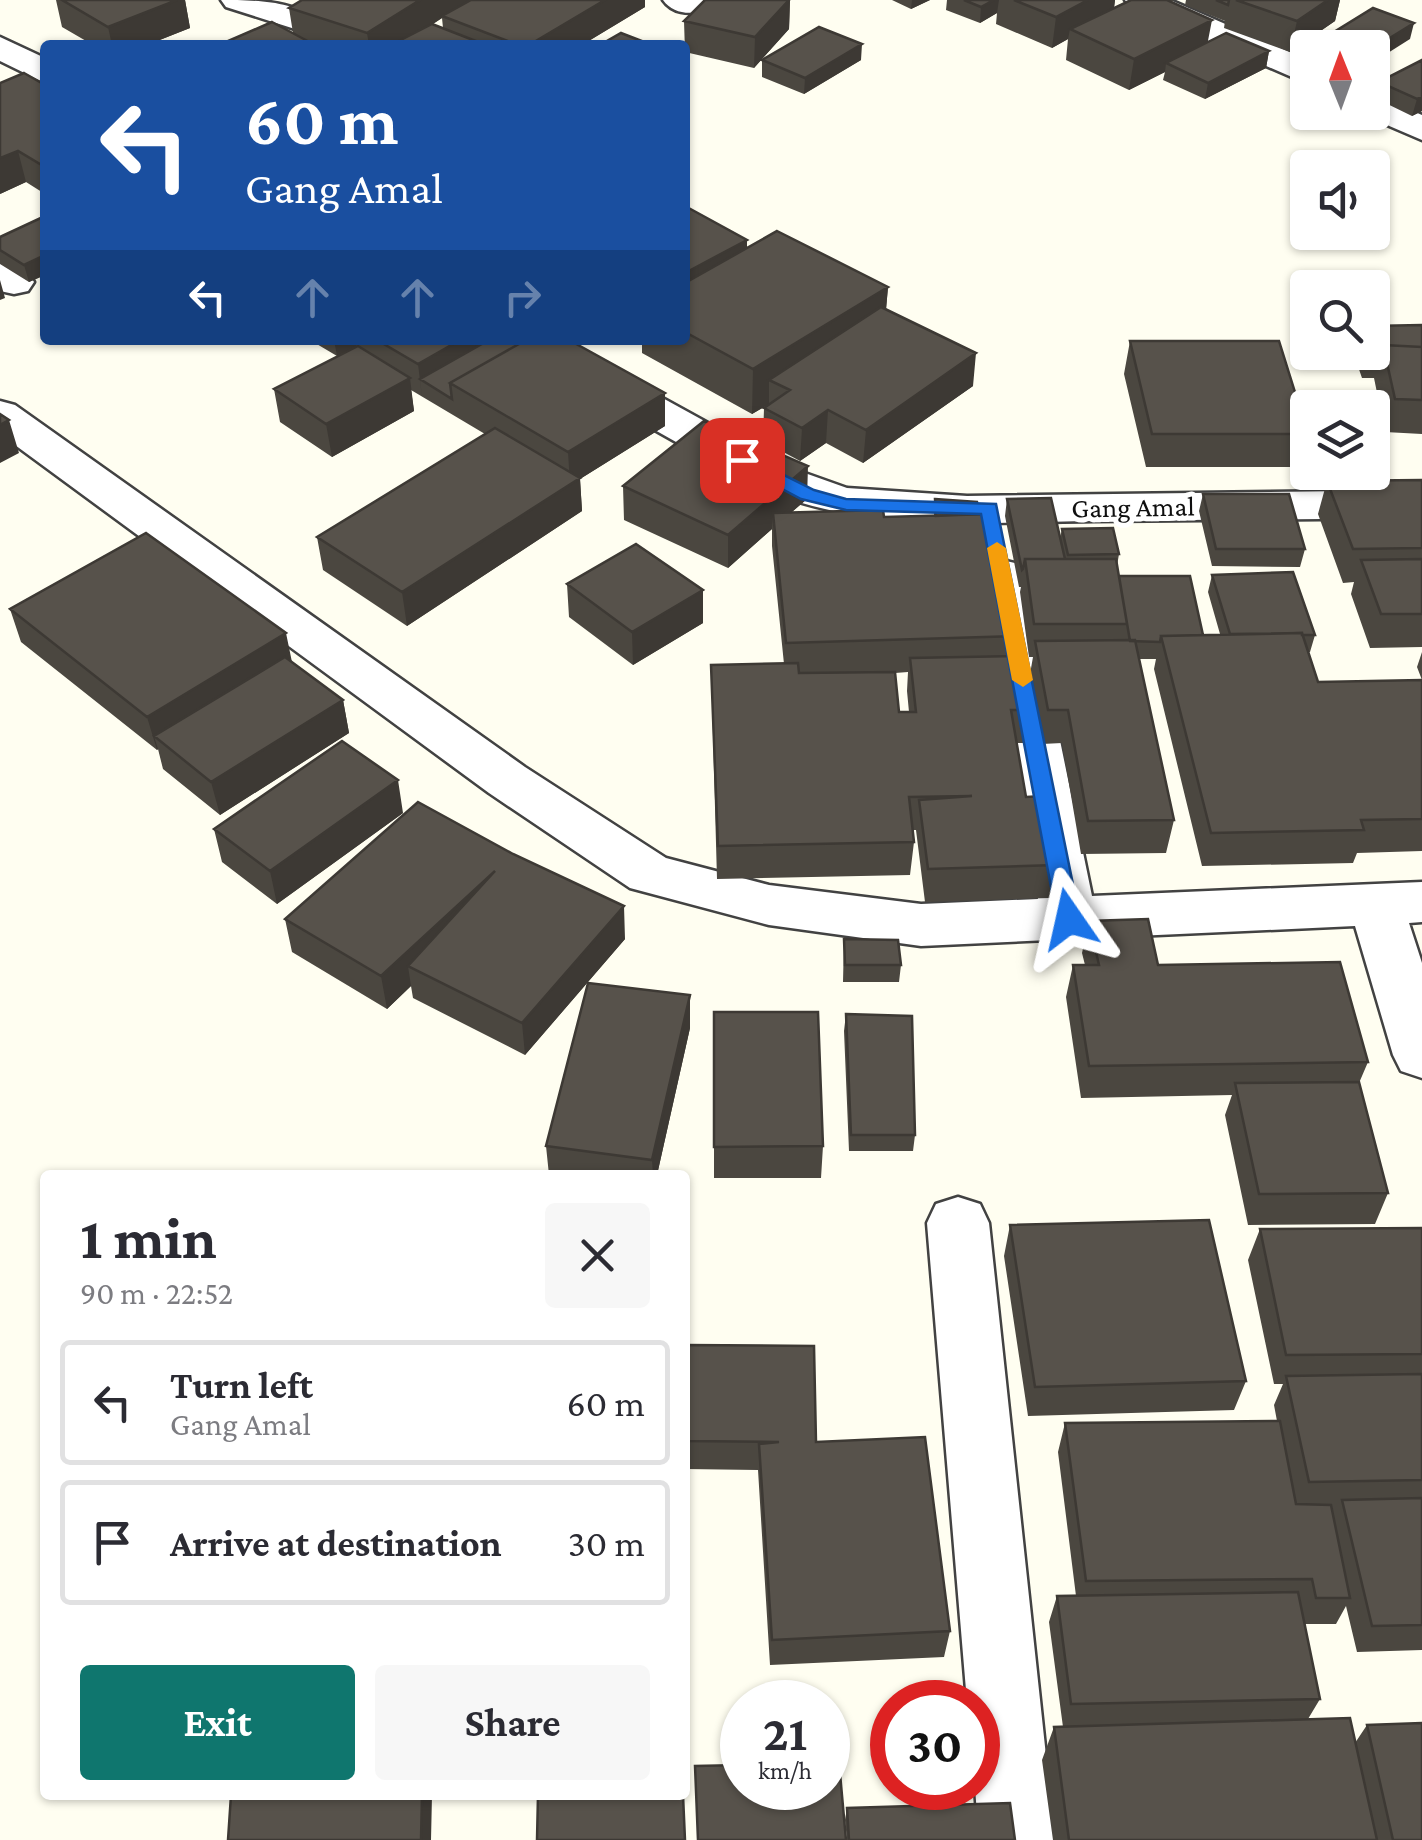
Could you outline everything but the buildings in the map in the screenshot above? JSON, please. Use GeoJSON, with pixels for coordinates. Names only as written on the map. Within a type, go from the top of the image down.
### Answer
{"type":"FeatureCollection","features":[{"type":"Feature","properties":{"kind":"street"},"geometry":{"type":"LineString","coordinates":[[238,0],[294,19]]}},
{"type":"Feature","properties":{"kind":"street"},"geometry":{"type":"LineString","coordinates":[[1142,0],[1290,65]]}},
{"type":"Feature","properties":{"kind":"street"},"geometry":{"type":"LineString","coordinates":[[0,47],[40,69]]}},
{"type":"Feature","properties":{"kind":"street"},"geometry":{"type":"LineString","coordinates":[[1390,114],[1422,129]]}},
{"type":"Feature","properties":{"kind":"street","name":"Gang Amal"},"geometry":{"type":"LineString","coordinates":[[535,345],[807,494],[846,504],[989,508],[1422,504]]}},
{"type":"Feature","properties":{"kind":"street"},"geometry":{"type":"LineString","coordinates":[[0,414],[506,780],[649,874],[770,904],[921,925],[1399,903],[1422,1055]]}},
{"type":"Feature","properties":{"kind":"street"},"geometry":{"type":"LineString","coordinates":[[989,508],[1069,919]]}},
{"type":"Feature","properties":{"kind":"street"},"geometry":{"type":"LineString","coordinates":[[958,1223],[1017,1840]]}},
{"type":"Feature","properties":{"kind":"slow traffic"},"geometry":{"type":"LineString","coordinates":[[997,548],[1023,680]]}},
{"type":"Feature","properties":{"kind":"route"},"geometry":{"type":"LineString","coordinates":[[742,460],[807,494],[846,504],[989,508],[1069,919]]}}]}
